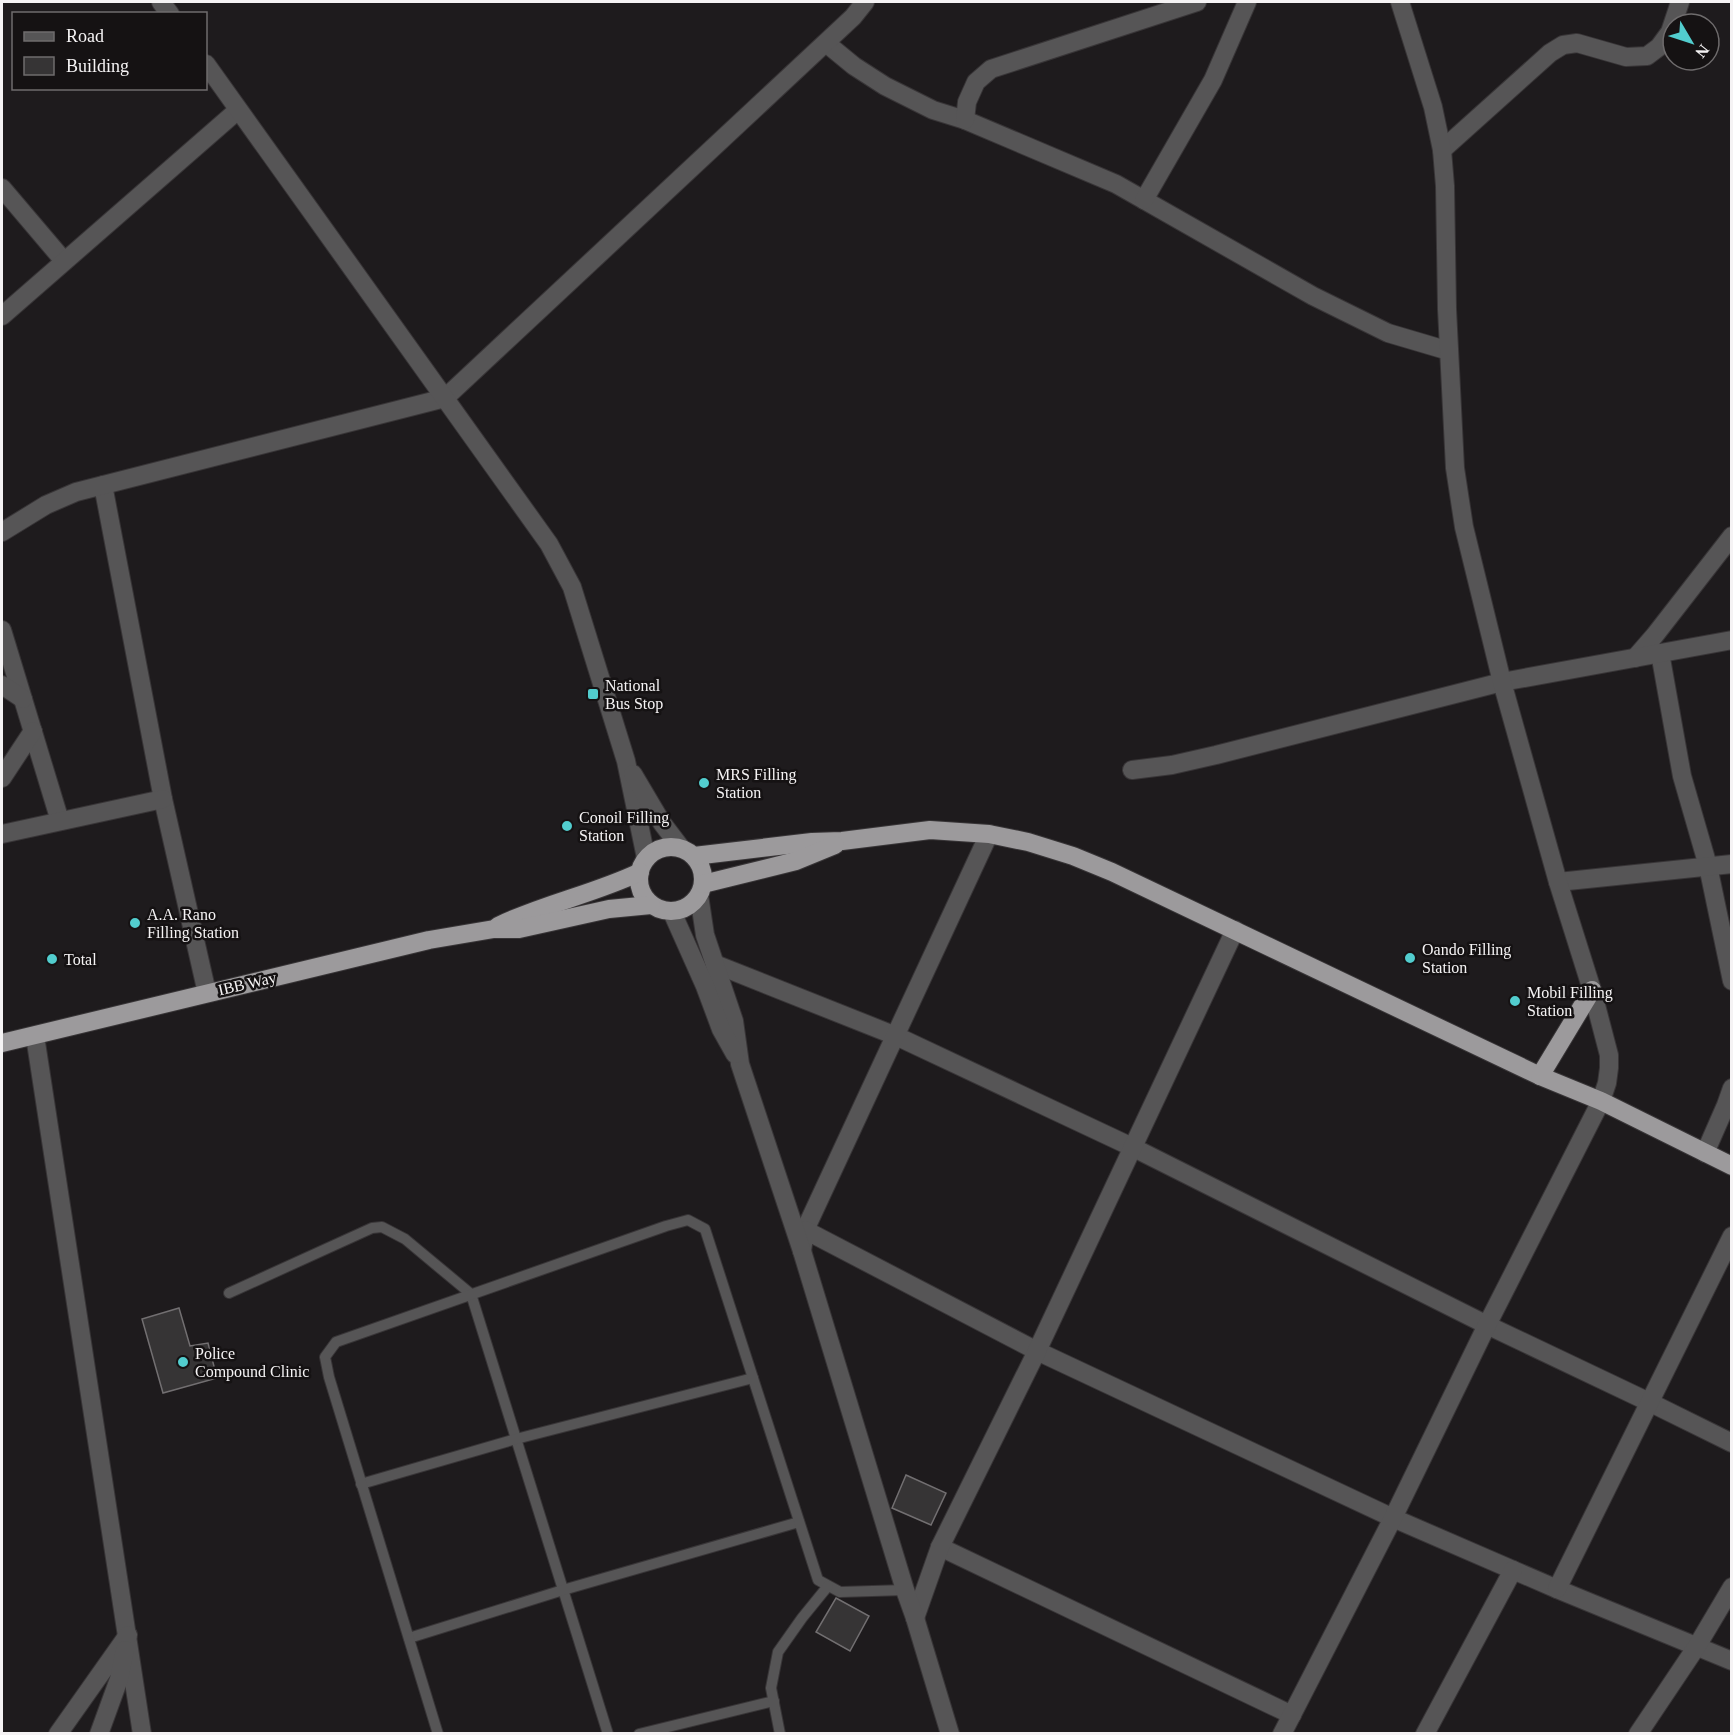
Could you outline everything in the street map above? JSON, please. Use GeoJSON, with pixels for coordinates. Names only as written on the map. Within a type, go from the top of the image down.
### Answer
{"type":"FeatureCollection","features":[{"type":"Feature","properties":{"kind":"highway"},"geometry":{"type":"LineString","coordinates":[[494,929],[527,913],[622,881],[643,865],[656,851],[668,847],[687,852],[812,842],[842,842],[930,830],[989,834],[1028,842],[1073,856],[1112,872],[1540,1076],[1600,1101],[1731,1166]]}},
{"type":"Feature","properties":{"kind":"highway"},"geometry":{"type":"LineString","coordinates":[[701,889],[796,861],[842,842]]}},
{"type":"Feature","properties":{"kind":"highway"},"geometry":{"type":"LineString","coordinates":[[643,865],[639,884],[643,896],[651,905],[672,912],[683,910],[692,904],[701,889],[703,874],[700,864],[687,852]]}},
{"type":"Feature","properties":{"kind":"highway"},"geometry":{"type":"LineString","coordinates":[[494,929],[519,929],[609,909],[651,905]]}},
{"type":"Feature","properties":{"kind":"highway","name":"IBB Way"},"geometry":{"type":"LineString","coordinates":[[2,1043],[429,940],[494,929]]}},
{"type":"Feature","properties":{"kind":"highway"},"geometry":{"type":"LineString","coordinates":[[1540,1076],[1592,990]]}},
{"type":"Feature","properties":{"kind":"street"},"geometry":{"type":"LineString","coordinates":[[2,532],[46,505],[76,492],[445,398],[826,43],[865,2]]}},
{"type":"Feature","properties":{"kind":"street"},"geometry":{"type":"LineString","coordinates":[[1144,200],[1213,80],[1247,2]]}},
{"type":"Feature","properties":{"kind":"street"},"geometry":{"type":"LineString","coordinates":[[1282,1734],[1393,1518],[1600,1101],[1607,1083],[1609,1068],[1609,1055],[1592,990],[1558,882],[1502,682],[1464,527],[1455,468],[1442,150],[1432,107],[1400,2]]}},
{"type":"Feature","properties":{"kind":"street"},"geometry":{"type":"LineString","coordinates":[[1442,150],[1550,53],[1563,45],[1577,43],[1626,57],[1647,56],[1659,47],[1670,32],[1680,2]]}},
{"type":"Feature","properties":{"kind":"street"},"geometry":{"type":"LineString","coordinates":[[965,120],[967,102],[976,82],[991,69],[1186,3]]}},
{"type":"Feature","properties":{"kind":"street"},"geometry":{"type":"LineString","coordinates":[[826,43],[854,66],[885,86],[933,110],[965,120],[1116,184],[1313,296],[1388,333],[1449,351]]}},
{"type":"Feature","properties":{"kind":"street"},"geometry":{"type":"LineString","coordinates":[[207,65],[549,544],[572,587],[626,761],[643,865]]}},
{"type":"Feature","properties":{"kind":"street"},"geometry":{"type":"LineString","coordinates":[[2,316],[238,110]]}},
{"type":"Feature","properties":{"kind":"street"},"geometry":{"type":"LineString","coordinates":[[2,188],[64,261]]}},
{"type":"Feature","properties":{"kind":"street"},"geometry":{"type":"LineString","coordinates":[[103,485],[163,799],[207,993]]}},
{"type":"Feature","properties":{"kind":"street"},"geometry":{"type":"LineString","coordinates":[[1635,658],[1731,536]]}},
{"type":"Feature","properties":{"kind":"street"},"geometry":{"type":"LineString","coordinates":[[2,630],[60,821]]}},
{"type":"Feature","properties":{"kind":"street"},"geometry":{"type":"LineString","coordinates":[[1132,770],[1172,765],[1216,755],[1502,682],[1731,640]]}},
{"type":"Feature","properties":{"kind":"street"},"geometry":{"type":"LineString","coordinates":[[1660,653],[1682,776],[1708,866],[1731,981]]}},
{"type":"Feature","properties":{"kind":"street"},"geometry":{"type":"LineString","coordinates":[[2,685],[23,699]]}},
{"type":"Feature","properties":{"kind":"street"},"geometry":{"type":"LineString","coordinates":[[2,778],[33,730]]}},
{"type":"Feature","properties":{"kind":"street"},"geometry":{"type":"LineString","coordinates":[[626,761],[662,824],[687,852]]}},
{"type":"Feature","properties":{"kind":"street"},"geometry":{"type":"LineString","coordinates":[[2,834],[163,799]]}},
{"type":"Feature","properties":{"kind":"street"},"geometry":{"type":"LineString","coordinates":[[802,1251],[806,1230],[989,834]]}},
{"type":"Feature","properties":{"kind":"street"},"geometry":{"type":"LineString","coordinates":[[1558,882],[1731,864]]}},
{"type":"Feature","properties":{"kind":"street"},"geometry":{"type":"LineString","coordinates":[[701,889],[705,934],[734,1021],[740,1064]]}},
{"type":"Feature","properties":{"kind":"street"},"geometry":{"type":"LineString","coordinates":[[672,912],[705,986],[721,1029],[740,1064],[802,1251],[950,1734]]}},
{"type":"Feature","properties":{"kind":"street"},"geometry":{"type":"LineString","coordinates":[[915,1618],[940,1547],[1037,1351],[1235,930]]}},
{"type":"Feature","properties":{"kind":"street"},"geometry":{"type":"LineString","coordinates":[[715,964],[896,1036],[1132,1147],[1487,1325],[1731,1443]]}},
{"type":"Feature","properties":{"kind":"street"},"geometry":{"type":"LineString","coordinates":[[35,1036],[142,1734]]}},
{"type":"Feature","properties":{"kind":"street"},"geometry":{"type":"LineString","coordinates":[[1705,1153],[1726,1106],[1731,1088]]}},
{"type":"Feature","properties":{"kind":"street"},"geometry":{"type":"LineString","coordinates":[[806,1230],[1037,1351],[1393,1518],[1731,1661]]}},
{"type":"Feature","properties":{"kind":"street"},"geometry":{"type":"LineString","coordinates":[[1557,1589],[1731,1236]]}},
{"type":"Feature","properties":{"kind":"street"},"geometry":{"type":"LineString","coordinates":[[940,1547],[1292,1715]]}},
{"type":"Feature","properties":{"kind":"street"},"geometry":{"type":"LineString","coordinates":[[1425,1734],[1513,1570]]}},
{"type":"Feature","properties":{"kind":"street"},"geometry":{"type":"LineString","coordinates":[[1638,1734],[1697,1646],[1731,1587]]}},
{"type":"Feature","properties":{"kind":"street"},"geometry":{"type":"LineString","coordinates":[[58,1734],[128,1635]]}},
{"type":"Feature","properties":{"kind":"street"},"geometry":{"type":"LineString","coordinates":[[99,1734],[119,1679],[128,1635]]}},
{"type":"Feature","properties":{"kind":"lane"},"geometry":{"type":"LineString","coordinates":[[438,1734],[361,1484],[325,1357],[336,1342],[666,1226],[688,1220],[705,1229],[818,1580],[840,1592],[905,1590]]}},
{"type":"Feature","properties":{"kind":"lane"},"geometry":{"type":"LineString","coordinates":[[229,1293],[372,1228],[382,1227],[405,1239],[471,1294],[608,1734]]}},
{"type":"Feature","properties":{"kind":"lane"},"geometry":{"type":"LineString","coordinates":[[361,1484],[516,1439],[753,1378]]}},
{"type":"Feature","properties":{"kind":"lane"},"geometry":{"type":"LineString","coordinates":[[409,1638],[563,1590],[800,1522]]}},
{"type":"Feature","properties":{"kind":"lane"},"geometry":{"type":"LineString","coordinates":[[780,1734],[771,1688],[778,1652],[828,1586]]}},
{"type":"Feature","properties":{"kind":"lane"},"geometry":{"type":"LineString","coordinates":[[639,1734],[774,1701]]}},
{"type":"Feature","properties":{"kind":"building","name":"Police Compound Clinic"},"geometry":{"type":"Polygon","coordinates":[[[179,1308],[190,1346],[208,1343],[217,1378],[163,1393],[142,1319],[179,1308]]]}},
{"type":"Feature","properties":{"kind":"building"},"geometry":{"type":"Polygon","coordinates":[[[906,1475],[946,1493],[931,1525],[892,1508],[906,1475]]]}},
{"type":"Feature","properties":{"kind":"building"},"geometry":{"type":"Polygon","coordinates":[[[836,1598],[869,1616],[850,1651],[816,1632],[836,1598]]]}},
{"type":"Feature","properties":{"kind":"place","name":"National Bus Stop"},"geometry":{"type":"Point","coordinates":[593,694]}},
{"type":"Feature","properties":{"kind":"place","name":"MRS Filling Station"},"geometry":{"type":"Point","coordinates":[704,783]}},
{"type":"Feature","properties":{"kind":"place","name":"Conoil Filling Station"},"geometry":{"type":"Point","coordinates":[567,826]}},
{"type":"Feature","properties":{"kind":"place","name":"A.A. Rano Filling Station"},"geometry":{"type":"Point","coordinates":[135,923]}},
{"type":"Feature","properties":{"kind":"place","name":"Oando Filling Station"},"geometry":{"type":"Point","coordinates":[1410,958]}},
{"type":"Feature","properties":{"kind":"place","name":"Total"},"geometry":{"type":"Point","coordinates":[52,959]}},
{"type":"Feature","properties":{"kind":"place","name":"Mobil Filling Station"},"geometry":{"type":"Point","coordinates":[1515,1001]}},
{"type":"Feature","properties":{"kind":"place","name":"Police Compound Clinic"},"geometry":{"type":"Point","coordinates":[183,1362]}}]}
